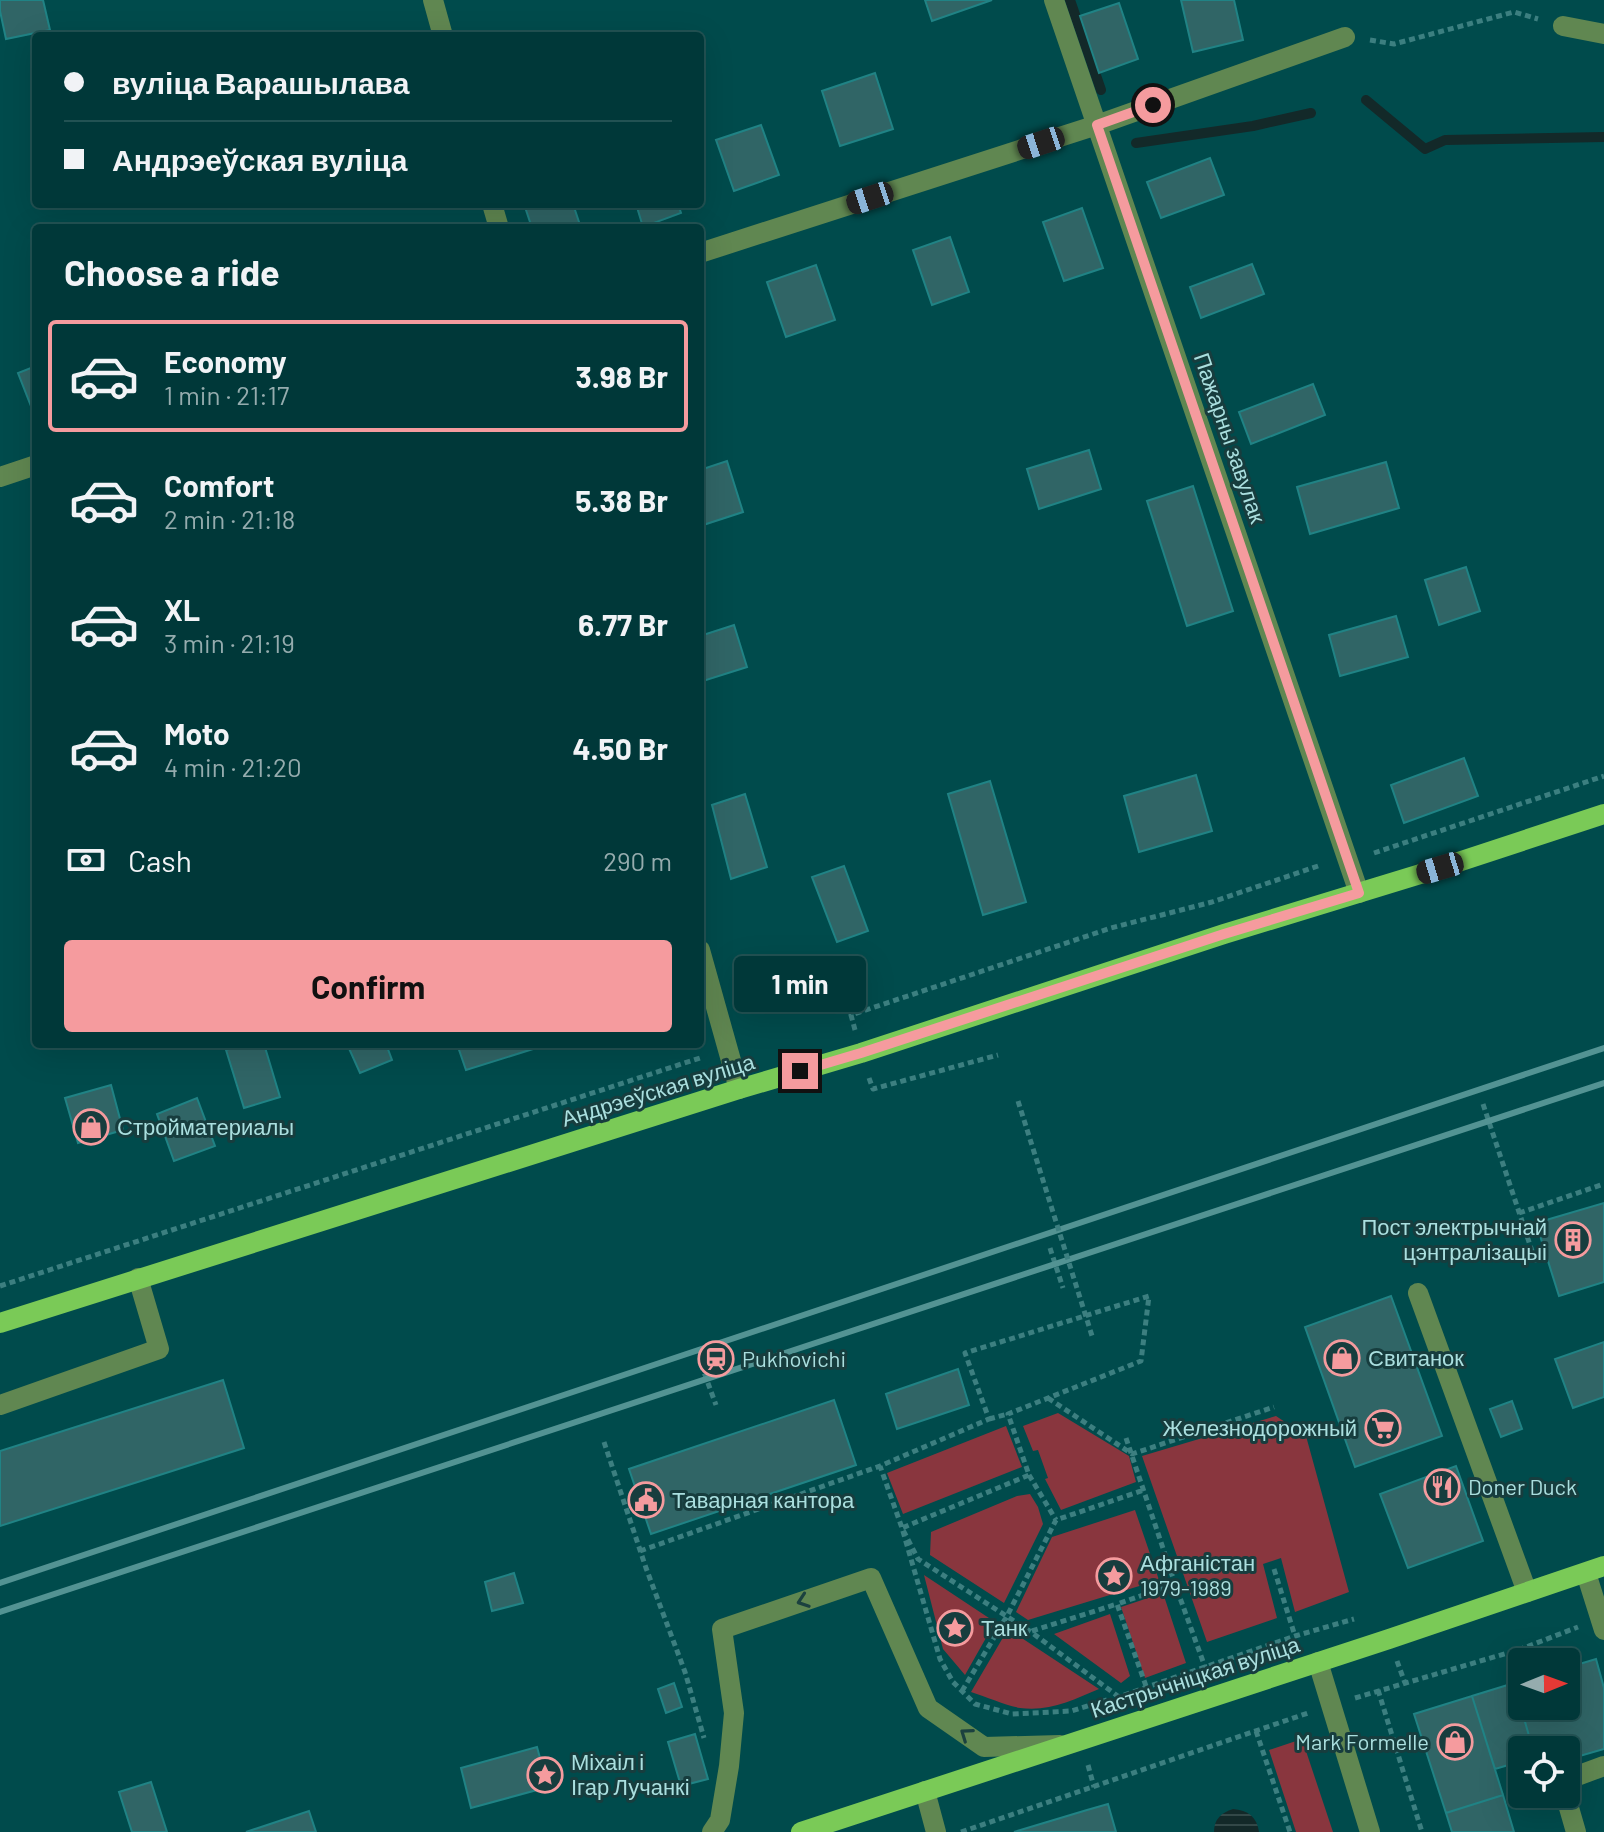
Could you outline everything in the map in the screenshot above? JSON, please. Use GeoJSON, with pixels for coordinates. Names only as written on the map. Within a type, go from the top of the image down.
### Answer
{"type":"FeatureCollection","features":[{"type":"Feature","properties":{"kind":"main road","name":"Андрэеўская вуліца"},"geometry":{"type":"LineString","coordinates":[[0,1323],[861,1053],[1604,814]]}},
{"type":"Feature","properties":{"kind":"main road","name":"Кастрычніцкая вуліца"},"geometry":{"type":"LineString","coordinates":[[801,1832],[1595,1570]]}},
{"type":"Feature","properties":{"kind":"street"},"geometry":{"type":"LineString","coordinates":[[433,0],[442,32]]}},
{"type":"Feature","properties":{"kind":"street","name":"Пажарны завулак"},"geometry":{"type":"LineString","coordinates":[[1054,0],[1359,893]]}},
{"type":"Feature","properties":{"kind":"street"},"geometry":{"type":"LineString","coordinates":[[1563,26],[1604,34]]}},
{"type":"Feature","properties":{"kind":"street"},"geometry":{"type":"LineString","coordinates":[[704,252],[1097,125],[1345,37]]}},
{"type":"Feature","properties":{"kind":"street"},"geometry":{"type":"LineString","coordinates":[[0,477],[32,466]]}},
{"type":"Feature","properties":{"kind":"street"},"geometry":{"type":"LineString","coordinates":[[704,965],[739,1089]]}},
{"type":"Feature","properties":{"kind":"street"},"geometry":{"type":"LineString","coordinates":[[0,1405],[159,1349],[138,1278]]}},
{"type":"Feature","properties":{"kind":"street"},"geometry":{"type":"LineString","coordinates":[[1418,1293],[1527,1592]]}},
{"type":"Feature","properties":{"kind":"street"},"geometry":{"type":"LineString","coordinates":[[1595,1570],[1602,1624]]}},
{"type":"Feature","properties":{"kind":"street"},"geometry":{"type":"LineString","coordinates":[[712,1832],[720,1820],[734,1713],[722,1629],[871,1578],[928,1708],[984,1747],[1068,1745]]}},
{"type":"Feature","properties":{"kind":"street"},"geometry":{"type":"LineString","coordinates":[[1318,1662],[1370,1832]]}},
{"type":"Feature","properties":{"kind":"street"},"geometry":{"type":"LineString","coordinates":[[1580,1775],[1604,1766]]}},
{"type":"Feature","properties":{"kind":"street"},"geometry":{"type":"LineString","coordinates":[[925,1791],[936,1832]]}},
{"type":"Feature","properties":{"kind":"street"},"geometry":{"type":"LineString","coordinates":[[1569,1808],[1576,1832]]}},
{"type":"Feature","properties":{"kind":"path"},"geometry":{"type":"LineString","coordinates":[[1345,37],[1394,44],[1514,12],[1563,26]]}},
{"type":"Feature","properties":{"kind":"path"},"geometry":{"type":"LineString","coordinates":[[0,1286],[727,1049]]}},
{"type":"Feature","properties":{"kind":"path"},"geometry":{"type":"LineString","coordinates":[[1018,1101],[1093,1339]]}},
{"type":"Feature","properties":{"kind":"path"},"geometry":{"type":"LineString","coordinates":[[1483,1104],[1535,1260],[1547,1257]]}},
{"type":"Feature","properties":{"kind":"path"},"geometry":{"type":"LineString","coordinates":[[1519,1213],[1604,1184]]}},
{"type":"Feature","properties":{"kind":"path"},"geometry":{"type":"LineString","coordinates":[[1050,1248],[1063,1288]]}},
{"type":"Feature","properties":{"kind":"path"},"geometry":{"type":"LineString","coordinates":[[640,1551],[880,1466],[989,1419],[1141,1361],[1149,1296],[965,1353],[989,1419]]}},
{"type":"Feature","properties":{"kind":"path"},"geometry":{"type":"LineString","coordinates":[[701,1364],[716,1405]]}},
{"type":"Feature","properties":{"kind":"path"},"geometry":{"type":"LineString","coordinates":[[1048,1398],[1132,1454]]}},
{"type":"Feature","properties":{"kind":"path"},"geometry":{"type":"LineString","coordinates":[[1132,1454],[1274,1407]]}},
{"type":"Feature","properties":{"kind":"path"},"geometry":{"type":"LineString","coordinates":[[1008,1414],[1029,1475],[1056,1520]]}},
{"type":"Feature","properties":{"kind":"path"},"geometry":{"type":"LineString","coordinates":[[1126,1438],[1205,1667]]}},
{"type":"Feature","properties":{"kind":"path"},"geometry":{"type":"LineString","coordinates":[[604,1442],[685,1672],[704,1740]]}},
{"type":"Feature","properties":{"kind":"path"},"geometry":{"type":"LineString","coordinates":[[880,1466],[902,1528],[940,1659],[953,1682],[975,1704],[1012,1714],[1071,1711],[1295,1636],[1378,1612],[1405,1683]]}},
{"type":"Feature","properties":{"kind":"path"},"geometry":{"type":"LineString","coordinates":[[902,1528],[1029,1475]]}},
{"type":"Feature","properties":{"kind":"path"},"geometry":{"type":"LineString","coordinates":[[962,1691],[1007,1616],[1056,1520],[1144,1490]]}},
{"type":"Feature","properties":{"kind":"path"},"geometry":{"type":"LineString","coordinates":[[902,1528],[918,1559],[1031,1632],[1119,1697]]}},
{"type":"Feature","properties":{"kind":"path"},"geometry":{"type":"LineString","coordinates":[[1274,1569],[1295,1636]]}},
{"type":"Feature","properties":{"kind":"path"},"geometry":{"type":"LineString","coordinates":[[1031,1632],[1175,1584]]}},
{"type":"Feature","properties":{"kind":"path"},"geometry":{"type":"LineString","coordinates":[[1117,1604],[1146,1686]]}},
{"type":"Feature","properties":{"kind":"path"},"geometry":{"type":"LineString","coordinates":[[960,1832],[1378,1690],[1602,1624]]}},
{"type":"Feature","properties":{"kind":"path"},"geometry":{"type":"LineString","coordinates":[[1378,1690],[1422,1832]]}},
{"type":"Feature","properties":{"kind":"path"},"geometry":{"type":"LineString","coordinates":[[1256,1731],[1290,1832]]}},
{"type":"Feature","properties":{"kind":"shaded area"},"geometry":{"type":"Polygon","coordinates":[[[1058,1413],[1129,1456],[1136,1482],[1061,1510],[1045,1479],[1048,1478],[1038,1450],[1033,1451],[1023,1426],[1058,1413]]]}},
{"type":"Feature","properties":{"kind":"shaded area"},"geometry":{"type":"Polygon","coordinates":[[[1276,1416],[1306,1436],[1349,1592],[1295,1612],[1281,1558],[1263,1564],[1277,1618],[1207,1642],[1142,1456],[1276,1416]]]}},
{"type":"Feature","properties":{"kind":"shaded area"},"geometry":{"type":"Polygon","coordinates":[[[1006,1426],[1022,1467],[903,1514],[887,1473],[1006,1426]]]}},
{"type":"Feature","properties":{"kind":"shaded area"},"geometry":{"type":"Polygon","coordinates":[[[1030,1494],[1043,1524],[1004,1603],[930,1555],[931,1532],[1017,1496],[1030,1494]]]}},
{"type":"Feature","properties":{"kind":"shaded area"},"geometry":{"type":"Polygon","coordinates":[[[1135,1510],[1159,1580],[1028,1620],[1016,1612],[1052,1537],[1135,1510]]]}},
{"type":"Feature","properties":{"kind":"shaded area"},"geometry":{"type":"Polygon","coordinates":[[[924,1575],[995,1622],[965,1675],[943,1649],[924,1575]]]}},
{"type":"Feature","properties":{"kind":"shaded area"},"geometry":{"type":"Polygon","coordinates":[[[1163,1593],[1186,1663],[1145,1678],[1121,1607],[1163,1593]]]}},
{"type":"Feature","properties":{"kind":"shaded area"},"geometry":{"type":"Polygon","coordinates":[[[1110,1614],[1130,1676],[1121,1683],[1054,1634],[1110,1614]]]}},
{"type":"Feature","properties":{"kind":"shaded area"},"geometry":{"type":"Polygon","coordinates":[[[1008,1629],[1099,1689],[1061,1704],[1031,1709],[1008,1705],[971,1692],[1008,1629]]]}},
{"type":"Feature","properties":{"kind":"shaded area"},"geometry":{"type":"Polygon","coordinates":[[[1302,1739],[1333,1832],[1296,1832],[1269,1750],[1302,1739]]]}},
{"type":"Feature","properties":{"kind":"water"},"geometry":{"type":"Polygon","coordinates":[[[1233,1809],[1251,1815],[1259,1832],[1214,1832],[1219,1817],[1233,1809]]]}},
{"type":"Feature","properties":{"kind":"building"},"geometry":{"type":"Polygon","coordinates":[[[0,0],[43,0],[50,30],[6,39],[0,0]]]}},
{"type":"Feature","properties":{"kind":"building"},"geometry":{"type":"Polygon","coordinates":[[[925,0],[992,0],[932,21],[925,0]]]}},
{"type":"Feature","properties":{"kind":"building"},"geometry":{"type":"Polygon","coordinates":[[[1181,0],[1234,0],[1243,40],[1193,52],[1181,0]]]}},
{"type":"Feature","properties":{"kind":"building"},"geometry":{"type":"Polygon","coordinates":[[[1119,3],[1138,59],[1099,73],[1080,16],[1119,3]]]}},
{"type":"Feature","properties":{"kind":"building"},"geometry":{"type":"Polygon","coordinates":[[[875,73],[893,129],[840,146],[822,91],[875,73]]]}},
{"type":"Feature","properties":{"kind":"building"},"geometry":{"type":"Polygon","coordinates":[[[761,125],[779,175],[734,191],[716,140],[761,125]]]}},
{"type":"Feature","properties":{"kind":"building"},"geometry":{"type":"Polygon","coordinates":[[[1210,158],[1224,195],[1161,218],[1147,182],[1210,158]]]}},
{"type":"Feature","properties":{"kind":"building"},"geometry":{"type":"Polygon","coordinates":[[[525,208],[574,208],[580,224],[531,224],[525,208]]]}},
{"type":"Feature","properties":{"kind":"building"},"geometry":{"type":"Polygon","coordinates":[[[637,208],[679,208],[681,213],[651,224],[642,224],[637,208]]]}},
{"type":"Feature","properties":{"kind":"building"},"geometry":{"type":"Polygon","coordinates":[[[1082,208],[1103,268],[1064,281],[1043,222],[1082,208]]]}},
{"type":"Feature","properties":{"kind":"building"},"geometry":{"type":"Polygon","coordinates":[[[950,237],[969,292],[932,305],[913,250],[950,237]]]}},
{"type":"Feature","properties":{"kind":"building"},"geometry":{"type":"Polygon","coordinates":[[[1252,264],[1264,294],[1201,318],[1190,287],[1252,264]]]}},
{"type":"Feature","properties":{"kind":"building"},"geometry":{"type":"Polygon","coordinates":[[[816,265],[835,320],[786,337],[767,282],[816,265]]]}},
{"type":"Feature","properties":{"kind":"building"},"geometry":{"type":"Polygon","coordinates":[[[32,368],[32,409],[18,373],[32,368]]]}},
{"type":"Feature","properties":{"kind":"building"},"geometry":{"type":"Polygon","coordinates":[[[1313,384],[1325,415],[1251,444],[1239,412],[1313,384]]]}},
{"type":"Feature","properties":{"kind":"building"},"geometry":{"type":"Polygon","coordinates":[[[1089,450],[1101,489],[1039,509],[1027,469],[1089,450]]]}},
{"type":"Feature","properties":{"kind":"building"},"geometry":{"type":"Polygon","coordinates":[[[727,461],[743,512],[704,525],[704,469],[727,461]]]}},
{"type":"Feature","properties":{"kind":"building"},"geometry":{"type":"Polygon","coordinates":[[[1386,462],[1399,508],[1310,534],[1297,487],[1386,462]]]}},
{"type":"Feature","properties":{"kind":"building"},"geometry":{"type":"Polygon","coordinates":[[[1193,486],[1233,611],[1187,626],[1147,501],[1193,486]]]}},
{"type":"Feature","properties":{"kind":"building"},"geometry":{"type":"Polygon","coordinates":[[[1466,567],[1480,611],[1439,625],[1425,580],[1466,567]]]}},
{"type":"Feature","properties":{"kind":"building"},"geometry":{"type":"Polygon","coordinates":[[[1396,616],[1408,657],[1340,676],[1329,635],[1396,616]]]}},
{"type":"Feature","properties":{"kind":"building"},"geometry":{"type":"Polygon","coordinates":[[[734,625],[747,667],[704,681],[704,635],[734,625]]]}},
{"type":"Feature","properties":{"kind":"building"},"geometry":{"type":"Polygon","coordinates":[[[1464,758],[1478,796],[1404,823],[1391,785],[1464,758]]]}},
{"type":"Feature","properties":{"kind":"building"},"geometry":{"type":"Polygon","coordinates":[[[1196,775],[1212,831],[1139,852],[1124,796],[1196,775]]]}},
{"type":"Feature","properties":{"kind":"building"},"geometry":{"type":"Polygon","coordinates":[[[990,781],[1026,902],[983,915],[948,794],[990,781]]]}},
{"type":"Feature","properties":{"kind":"building"},"geometry":{"type":"Polygon","coordinates":[[[745,794],[767,867],[731,879],[712,805],[745,794]]]}},
{"type":"Feature","properties":{"kind":"building"},"geometry":{"type":"Polygon","coordinates":[[[844,866],[868,931],[837,942],[812,877],[844,866]]]}},
{"type":"Feature","properties":{"kind":"building"},"geometry":{"type":"Polygon","coordinates":[[[265,1048],[280,1097],[244,1108],[226,1050],[265,1048]]]}},
{"type":"Feature","properties":{"kind":"building"},"geometry":{"type":"Polygon","coordinates":[[[349,1048],[388,1048],[392,1060],[360,1073],[349,1048]]]}},
{"type":"Feature","properties":{"kind":"building"},"geometry":{"type":"Polygon","coordinates":[[[458,1048],[536,1048],[466,1070],[458,1048]]]}},
{"type":"Feature","properties":{"kind":"building"},"geometry":{"type":"Polygon","coordinates":[[[111,1085],[123,1130],[78,1143],[65,1098],[111,1085]]]}},
{"type":"Feature","properties":{"kind":"building"},"geometry":{"type":"Polygon","coordinates":[[[197,1098],[215,1146],[174,1161],[157,1114],[197,1098]]]}},
{"type":"Feature","properties":{"kind":"building","name":"Пост электрычнай цэнтралізацыі"},"geometry":{"type":"Polygon","coordinates":[[[1604,1203],[1604,1282],[1559,1296],[1536,1223],[1604,1203]]]}},
{"type":"Feature","properties":{"kind":"building"},"geometry":{"type":"Polygon","coordinates":[[[1391,1296],[1442,1436],[1355,1467],[1305,1327],[1391,1296]]]}},
{"type":"Feature","properties":{"kind":"building"},"geometry":{"type":"Polygon","coordinates":[[[1604,1342],[1604,1397],[1573,1408],[1555,1359],[1604,1342]]]}},
{"type":"Feature","properties":{"kind":"building"},"geometry":{"type":"Polygon","coordinates":[[[958,1369],[969,1405],[897,1429],[886,1394],[958,1369]]]}},
{"type":"Feature","properties":{"kind":"building"},"geometry":{"type":"Polygon","coordinates":[[[223,1380],[244,1448],[0,1526],[0,1451],[223,1380]]]}},
{"type":"Feature","properties":{"kind":"building"},"geometry":{"type":"Polygon","coordinates":[[[834,1400],[856,1465],[651,1534],[629,1469],[834,1400]]]}},
{"type":"Feature","properties":{"kind":"building"},"geometry":{"type":"Polygon","coordinates":[[[1512,1401],[1522,1429],[1501,1437],[1490,1409],[1512,1401]]]}},
{"type":"Feature","properties":{"kind":"building"},"geometry":{"type":"Polygon","coordinates":[[[1456,1466],[1483,1541],[1408,1568],[1380,1494],[1456,1466]]]}},
{"type":"Feature","properties":{"kind":"building"},"geometry":{"type":"Polygon","coordinates":[[[514,1573],[523,1603],[492,1611],[485,1582],[514,1573]]]}},
{"type":"Feature","properties":{"kind":"building"},"geometry":{"type":"Polygon","coordinates":[[[1596,1659],[1604,1688],[1604,1749],[1580,1756],[1580,1736],[1529,1736],[1524,1720],[1580,1720],[1580,1664],[1596,1659]]]}},
{"type":"Feature","properties":{"kind":"building"},"geometry":{"type":"Polygon","coordinates":[[[674,1683],[682,1707],[666,1713],[658,1689],[674,1683]]]}},
{"type":"Feature","properties":{"kind":"building"},"geometry":{"type":"Polygon","coordinates":[[[1508,1685],[1508,1720],[1524,1720],[1529,1736],[1508,1736],[1508,1765],[1495,1769],[1472,1696],[1508,1685]]]}},
{"type":"Feature","properties":{"kind":"building","name":"Mark Formelle"},"geometry":{"type":"Polygon","coordinates":[[[1472,1696],[1503,1795],[1446,1813],[1414,1714],[1472,1696]]]}},
{"type":"Feature","properties":{"kind":"building"},"geometry":{"type":"Polygon","coordinates":[[[695,1734],[708,1779],[681,1786],[668,1742],[695,1734]]]}},
{"type":"Feature","properties":{"kind":"building"},"geometry":{"type":"Polygon","coordinates":[[[537,1747],[548,1787],[471,1808],[461,1768],[537,1747]]]}},
{"type":"Feature","properties":{"kind":"building"},"geometry":{"type":"Polygon","coordinates":[[[151,1782],[167,1832],[132,1832],[119,1792],[151,1782]]]}},
{"type":"Feature","properties":{"kind":"building","name":"Mark Formelle"},"geometry":{"type":"Polygon","coordinates":[[[1503,1795],[1514,1832],[1452,1832],[1446,1813],[1503,1795]]]}},
{"type":"Feature","properties":{"kind":"building"},"geometry":{"type":"Polygon","coordinates":[[[1108,1804],[1116,1832],[1014,1832],[1087,1810],[1108,1804]]]}},
{"type":"Feature","properties":{"kind":"building"},"geometry":{"type":"Polygon","coordinates":[[[309,1811],[316,1832],[246,1832],[309,1811]]]}},
{"type":"Feature","properties":{"kind":"waterway"},"geometry":{"type":"LineString","coordinates":[[1070,0],[1101,90]]}},
{"type":"Feature","properties":{"kind":"waterway"},"geometry":{"type":"LineString","coordinates":[[1366,100],[1425,149],[1445,140],[1604,137]]}},
{"type":"Feature","properties":{"kind":"waterway"},"geometry":{"type":"LineString","coordinates":[[1136,143],[1253,126],[1311,113]]}},
{"type":"Feature","properties":{"kind":"railway"},"geometry":{"type":"LineString","coordinates":[[0,1583],[1604,1048]]}},
{"type":"Feature","properties":{"kind":"railway"},"geometry":{"type":"LineString","coordinates":[[0,1612],[1604,1083]]}},
{"type":"Feature","properties":{"kind":"place","name":"Стройматериалы"},"geometry":{"type":"Point","coordinates":[91,1127]}},
{"type":"Feature","properties":{"kind":"place","name":"Пост электрычнай цэнтралізацыі"},"geometry":{"type":"Point","coordinates":[1573,1240]}},
{"type":"Feature","properties":{"kind":"place","name":"Свитанок"},"geometry":{"type":"Point","coordinates":[1342,1358]}},
{"type":"Feature","properties":{"kind":"place","name":"Pukhovichi"},"geometry":{"type":"Point","coordinates":[716,1359]}},
{"type":"Feature","properties":{"kind":"place","name":"Железнодорожный"},"geometry":{"type":"Point","coordinates":[1383,1428]}},
{"type":"Feature","properties":{"kind":"place","name":"Doner Duck"},"geometry":{"type":"Point","coordinates":[1442,1487]}},
{"type":"Feature","properties":{"kind":"place","name":"Таварная кантора"},"geometry":{"type":"Point","coordinates":[646,1500]}},
{"type":"Feature","properties":{"kind":"place","name":"Афганістан 1979-1989"},"geometry":{"type":"Point","coordinates":[1114,1576]}},
{"type":"Feature","properties":{"kind":"place","name":"Танк"},"geometry":{"type":"Point","coordinates":[955,1628]}},
{"type":"Feature","properties":{"kind":"place","name":"Mark Formelle"},"geometry":{"type":"Point","coordinates":[1455,1742]}},
{"type":"Feature","properties":{"kind":"place","name":"Міхаіл і Ігар Лучанкі"},"geometry":{"type":"Point","coordinates":[545,1775]}},
{"type":"Feature","properties":{"kind":"route"},"geometry":{"type":"LineString","coordinates":[[800,1071],[1359,893],[1097,125],[1153,105]]}}]}
